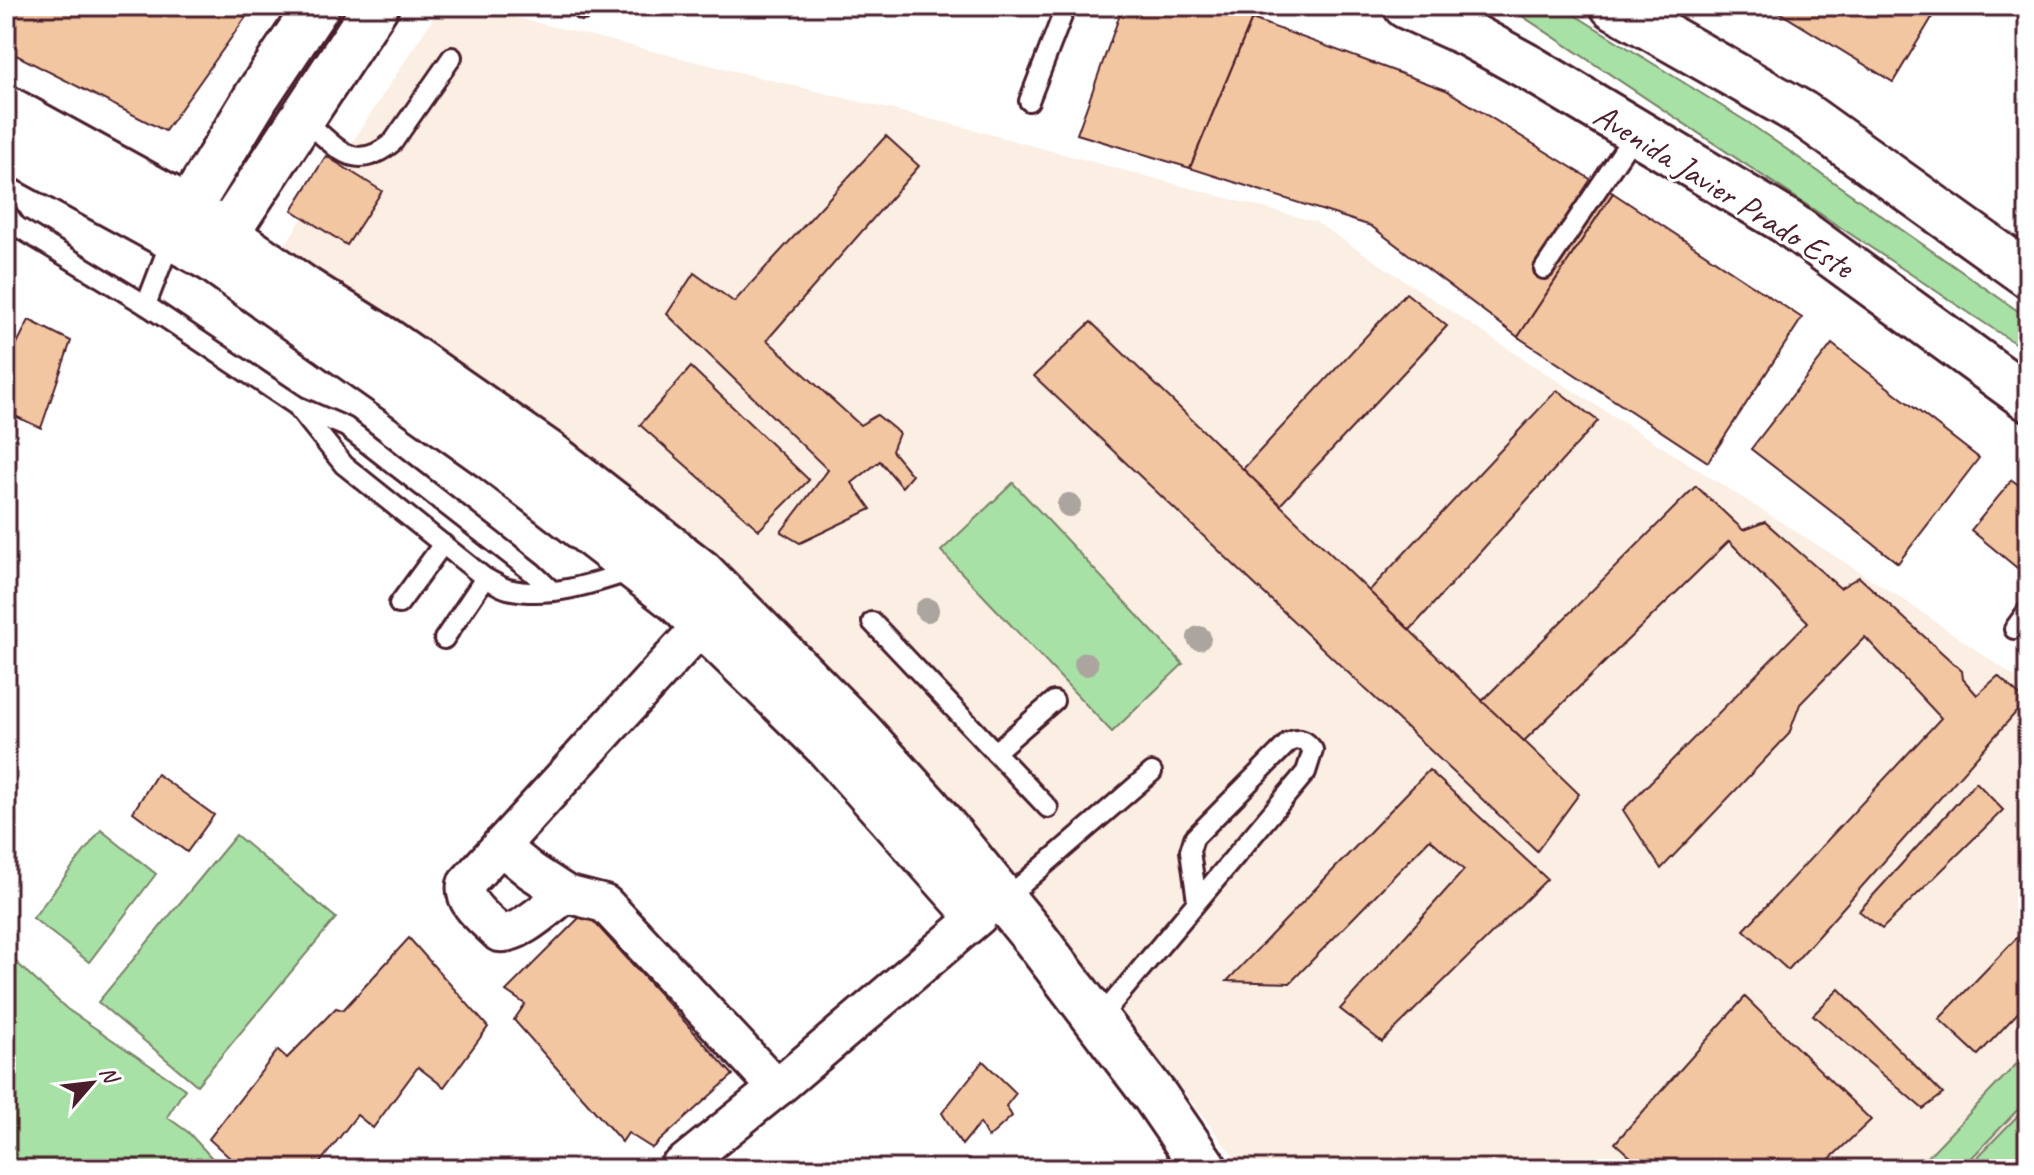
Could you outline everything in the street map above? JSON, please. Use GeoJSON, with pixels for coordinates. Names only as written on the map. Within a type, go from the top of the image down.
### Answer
{"type":"FeatureCollection","features":[{"type":"Feature","properties":{"kind":"main road"},"geometry":{"type":"LineString","coordinates":[[180,222],[257,96],[317,6]]}},
{"type":"Feature","properties":{"kind":"main road"},"geometry":{"type":"LineString","coordinates":[[219,247],[376,6]]}},
{"type":"Feature","properties":{"kind":"main road","name":"Avenida Javier Prado Este"},"geometry":{"type":"LineString","coordinates":[[1406,6],[1468,34],[1787,222],[2028,398]]}},
{"type":"Feature","properties":{"kind":"main road"},"geometry":{"type":"LineString","coordinates":[[1613,6],[1803,114],[2028,275]]}},
{"type":"Feature","properties":{"kind":"main road"},"geometry":{"type":"LineString","coordinates":[[257,96],[256,115],[270,133],[279,134],[298,124]]}},
{"type":"Feature","properties":{"kind":"main road"},"geometry":{"type":"LineString","coordinates":[[6,108],[219,247],[387,341],[539,447],[701,572],[860,732],[927,806],[1043,994],[1142,1126],[1170,1169]]}},
{"type":"Feature","properties":{"kind":"main road"},"geometry":{"type":"LineString","coordinates":[[6,147],[180,222]]}},
{"type":"Feature","properties":{"kind":"main road"},"geometry":{"type":"LineString","coordinates":[[219,247],[703,624],[828,747],[938,868],[992,908],[1098,1020],[1205,1169]]}},
{"type":"Feature","properties":{"kind":"street"},"geometry":{"type":"LineString","coordinates":[[566,894],[513,932],[499,933],[467,899],[465,892],[466,884],[703,624]]}},
{"type":"Feature","properties":{"kind":"street"},"geometry":{"type":"LineString","coordinates":[[500,846],[566,894],[605,904],[777,1088]]}},
{"type":"Feature","properties":{"kind":"street"},"geometry":{"type":"LineString","coordinates":[[677,1169],[992,908]]}},
{"type":"Feature","properties":{"kind":"lane"},"geometry":{"type":"LineString","coordinates":[[1029,101],[1066,6]]}},
{"type":"Feature","properties":{"kind":"lane"},"geometry":{"type":"LineString","coordinates":[[298,124],[352,158],[367,158],[382,152],[393,142],[452,57]]}},
{"type":"Feature","properties":{"kind":"lane"},"geometry":{"type":"LineString","coordinates":[[1544,269],[1636,132]]}},
{"type":"Feature","properties":{"kind":"lane"},"geometry":{"type":"LineString","coordinates":[[6,212],[16,226],[146,305],[297,406],[346,427],[550,589]]}},
{"type":"Feature","properties":{"kind":"lane"},"geometry":{"type":"LineString","coordinates":[[146,305],[180,222]]}},
{"type":"Feature","properties":{"kind":"lane"},"geometry":{"type":"LineString","coordinates":[[297,406],[344,465],[485,578],[507,589],[534,591],[587,585],[636,569]]}},
{"type":"Feature","properties":{"kind":"lane"},"geometry":{"type":"LineString","coordinates":[[399,604],[443,544]]}},
{"type":"Feature","properties":{"kind":"lane"},"geometry":{"type":"LineString","coordinates":[[444,639],[485,578]]}},
{"type":"Feature","properties":{"kind":"lane"},"geometry":{"type":"LineString","coordinates":[[2014,629],[2028,610]]}},
{"type":"Feature","properties":{"kind":"lane"},"geometry":{"type":"LineString","coordinates":[[872,622],[1048,808]]}},
{"type":"Feature","properties":{"kind":"lane"},"geometry":{"type":"LineString","coordinates":[[995,752],[1054,701]]}},
{"type":"Feature","properties":{"kind":"lane"},"geometry":{"type":"LineString","coordinates":[[1098,1020],[1306,772],[1313,750],[1303,740],[1289,742],[1194,838],[1190,851],[1197,901]]}},
{"type":"Feature","properties":{"kind":"lane"},"geometry":{"type":"LineString","coordinates":[[992,908],[1152,772]]}},
{"type":"Feature","properties":{"kind":"shaded area"},"geometry":{"type":"Polygon","coordinates":[[[441,6],[468,6],[959,126],[1316,222],[1534,366],[1904,600],[2028,686],[2028,1169],[1243,1169],[1087,965],[912,754],[809,650],[386,317],[283,248],[441,6]]]}},
{"type":"Feature","properties":{"kind":"green space"},"geometry":{"type":"Polygon","coordinates":[[[1507,6],[1560,6],[1749,123],[2028,318],[2028,352],[1507,6]]]}},
{"type":"Feature","properties":{"kind":"green space"},"geometry":{"type":"Polygon","coordinates":[[[1013,483],[1183,664],[1112,732],[941,551],[1013,483]]]}},
{"type":"Feature","properties":{"kind":"green space"},"geometry":{"type":"Polygon","coordinates":[[[101,830],[156,874],[89,962],[33,918],[101,830]]]}},
{"type":"Feature","properties":{"kind":"green space"},"geometry":{"type":"Polygon","coordinates":[[[236,835],[336,918],[197,1085],[98,1002],[236,835]]]}},
{"type":"Feature","properties":{"kind":"green space"},"geometry":{"type":"Polygon","coordinates":[[[6,953],[67,1009],[185,1089],[167,1117],[188,1132],[222,1169],[6,1169],[6,953]]]}},
{"type":"Feature","properties":{"kind":"green space"},"geometry":{"type":"Polygon","coordinates":[[[2028,1052],[2028,1099],[1961,1169],[1916,1169],[2028,1052]]]}},
{"type":"Feature","properties":{"kind":"green space"},"geometry":{"type":"Polygon","coordinates":[[[2028,1105],[2028,1169],[1966,1169],[2028,1105]]]}},
{"type":"Feature","properties":{"kind":"building"},"geometry":{"type":"Polygon","coordinates":[[[8,6],[222,6],[246,17],[165,131],[6,50],[8,6]]]}},
{"type":"Feature","properties":{"kind":"building"},"geometry":{"type":"Polygon","coordinates":[[[1123,6],[1218,6],[1252,19],[1190,168],[1077,134],[1123,6]]]}},
{"type":"Feature","properties":{"kind":"building"},"geometry":{"type":"Polygon","coordinates":[[[1769,6],[1939,6],[1893,82],[1769,6]]]}},
{"type":"Feature","properties":{"kind":"building"},"geometry":{"type":"Polygon","coordinates":[[[1252,19],[1446,90],[1613,193],[1518,337],[1371,226],[1190,168],[1252,19]]]}},
{"type":"Feature","properties":{"kind":"building"},"geometry":{"type":"Polygon","coordinates":[[[886,136],[919,166],[767,340],[860,425],[877,415],[899,433],[892,451],[912,475],[902,487],[880,461],[852,483],[871,509],[800,543],[781,532],[828,470],[667,314],[694,273],[734,302],[886,136]]]}},
{"type":"Feature","properties":{"kind":"building"},"geometry":{"type":"Polygon","coordinates":[[[326,156],[382,191],[347,245],[292,210],[326,156]]]}},
{"type":"Feature","properties":{"kind":"building"},"geometry":{"type":"Polygon","coordinates":[[[1613,193],[1802,318],[1708,462],[1518,337],[1613,193]]]}},
{"type":"Feature","properties":{"kind":"building"},"geometry":{"type":"Polygon","coordinates":[[[1406,293],[1447,326],[1280,505],[1243,469],[1406,293]]]}},
{"type":"Feature","properties":{"kind":"building"},"geometry":{"type":"Polygon","coordinates":[[[29,320],[71,341],[41,428],[6,412],[6,365],[29,320]]]}},
{"type":"Feature","properties":{"kind":"building"},"geometry":{"type":"Polygon","coordinates":[[[1091,322],[1579,794],[1537,851],[1034,376],[1091,322]]]}},
{"type":"Feature","properties":{"kind":"building"},"geometry":{"type":"Polygon","coordinates":[[[1832,344],[1979,458],[1898,563],[1751,449],[1832,344]]]}},
{"type":"Feature","properties":{"kind":"building"},"geometry":{"type":"Polygon","coordinates":[[[691,367],[809,480],[759,530],[640,425],[691,367]]]}},
{"type":"Feature","properties":{"kind":"building"},"geometry":{"type":"Polygon","coordinates":[[[1557,390],[1598,421],[1410,630],[1369,591],[1557,390]]]}},
{"type":"Feature","properties":{"kind":"building"},"geometry":{"type":"Polygon","coordinates":[[[2012,480],[2028,492],[2028,577],[1971,530],[2012,480]]]}},
{"type":"Feature","properties":{"kind":"building"},"geometry":{"type":"Polygon","coordinates":[[[1696,486],[1743,530],[1765,522],[1840,588],[1859,577],[1962,671],[1963,679],[1977,695],[1998,676],[2026,701],[1788,970],[1744,930],[1941,718],[1865,637],[1800,704],[1789,734],[1661,869],[1623,810],[1808,622],[1729,541],[1524,741],[1482,701],[1696,486]]]}},
{"type":"Feature","properties":{"kind":"building"},"geometry":{"type":"Polygon","coordinates":[[[1429,770],[1547,879],[1382,1042],[1340,1009],[1464,870],[1430,839],[1290,983],[1227,981],[1429,770]]]}},
{"type":"Feature","properties":{"kind":"building"},"geometry":{"type":"Polygon","coordinates":[[[157,774],[214,815],[187,852],[133,812],[157,774]]]}},
{"type":"Feature","properties":{"kind":"building"},"geometry":{"type":"Polygon","coordinates":[[[1976,782],[2003,810],[1882,929],[1859,911],[1976,782]]]}},
{"type":"Feature","properties":{"kind":"building"},"geometry":{"type":"Polygon","coordinates":[[[585,912],[733,1075],[652,1148],[628,1133],[622,1142],[514,1020],[525,1004],[506,991],[585,912]]]}},
{"type":"Feature","properties":{"kind":"building"},"geometry":{"type":"Polygon","coordinates":[[[2028,926],[2028,1002],[1978,1055],[1939,1019],[2028,926]]]}},
{"type":"Feature","properties":{"kind":"building"},"geometry":{"type":"Polygon","coordinates":[[[409,938],[488,1027],[444,1087],[418,1067],[373,1128],[357,1115],[315,1169],[298,1169],[292,1164],[286,1169],[242,1169],[209,1139],[278,1050],[287,1058],[336,1008],[343,1010],[409,938]]]}},
{"type":"Feature","properties":{"kind":"building"},"geometry":{"type":"Polygon","coordinates":[[[1839,989],[1943,1094],[1923,1109],[1813,1015],[1839,989]]]}},
{"type":"Feature","properties":{"kind":"building"},"geometry":{"type":"Polygon","coordinates":[[[1745,997],[1871,1120],[1819,1169],[1644,1169],[1615,1143],[1745,997]]]}},
{"type":"Feature","properties":{"kind":"building"},"geometry":{"type":"Polygon","coordinates":[[[983,1061],[1016,1093],[1006,1106],[1012,1116],[988,1138],[980,1123],[962,1145],[942,1113],[983,1061]]]}}]}
